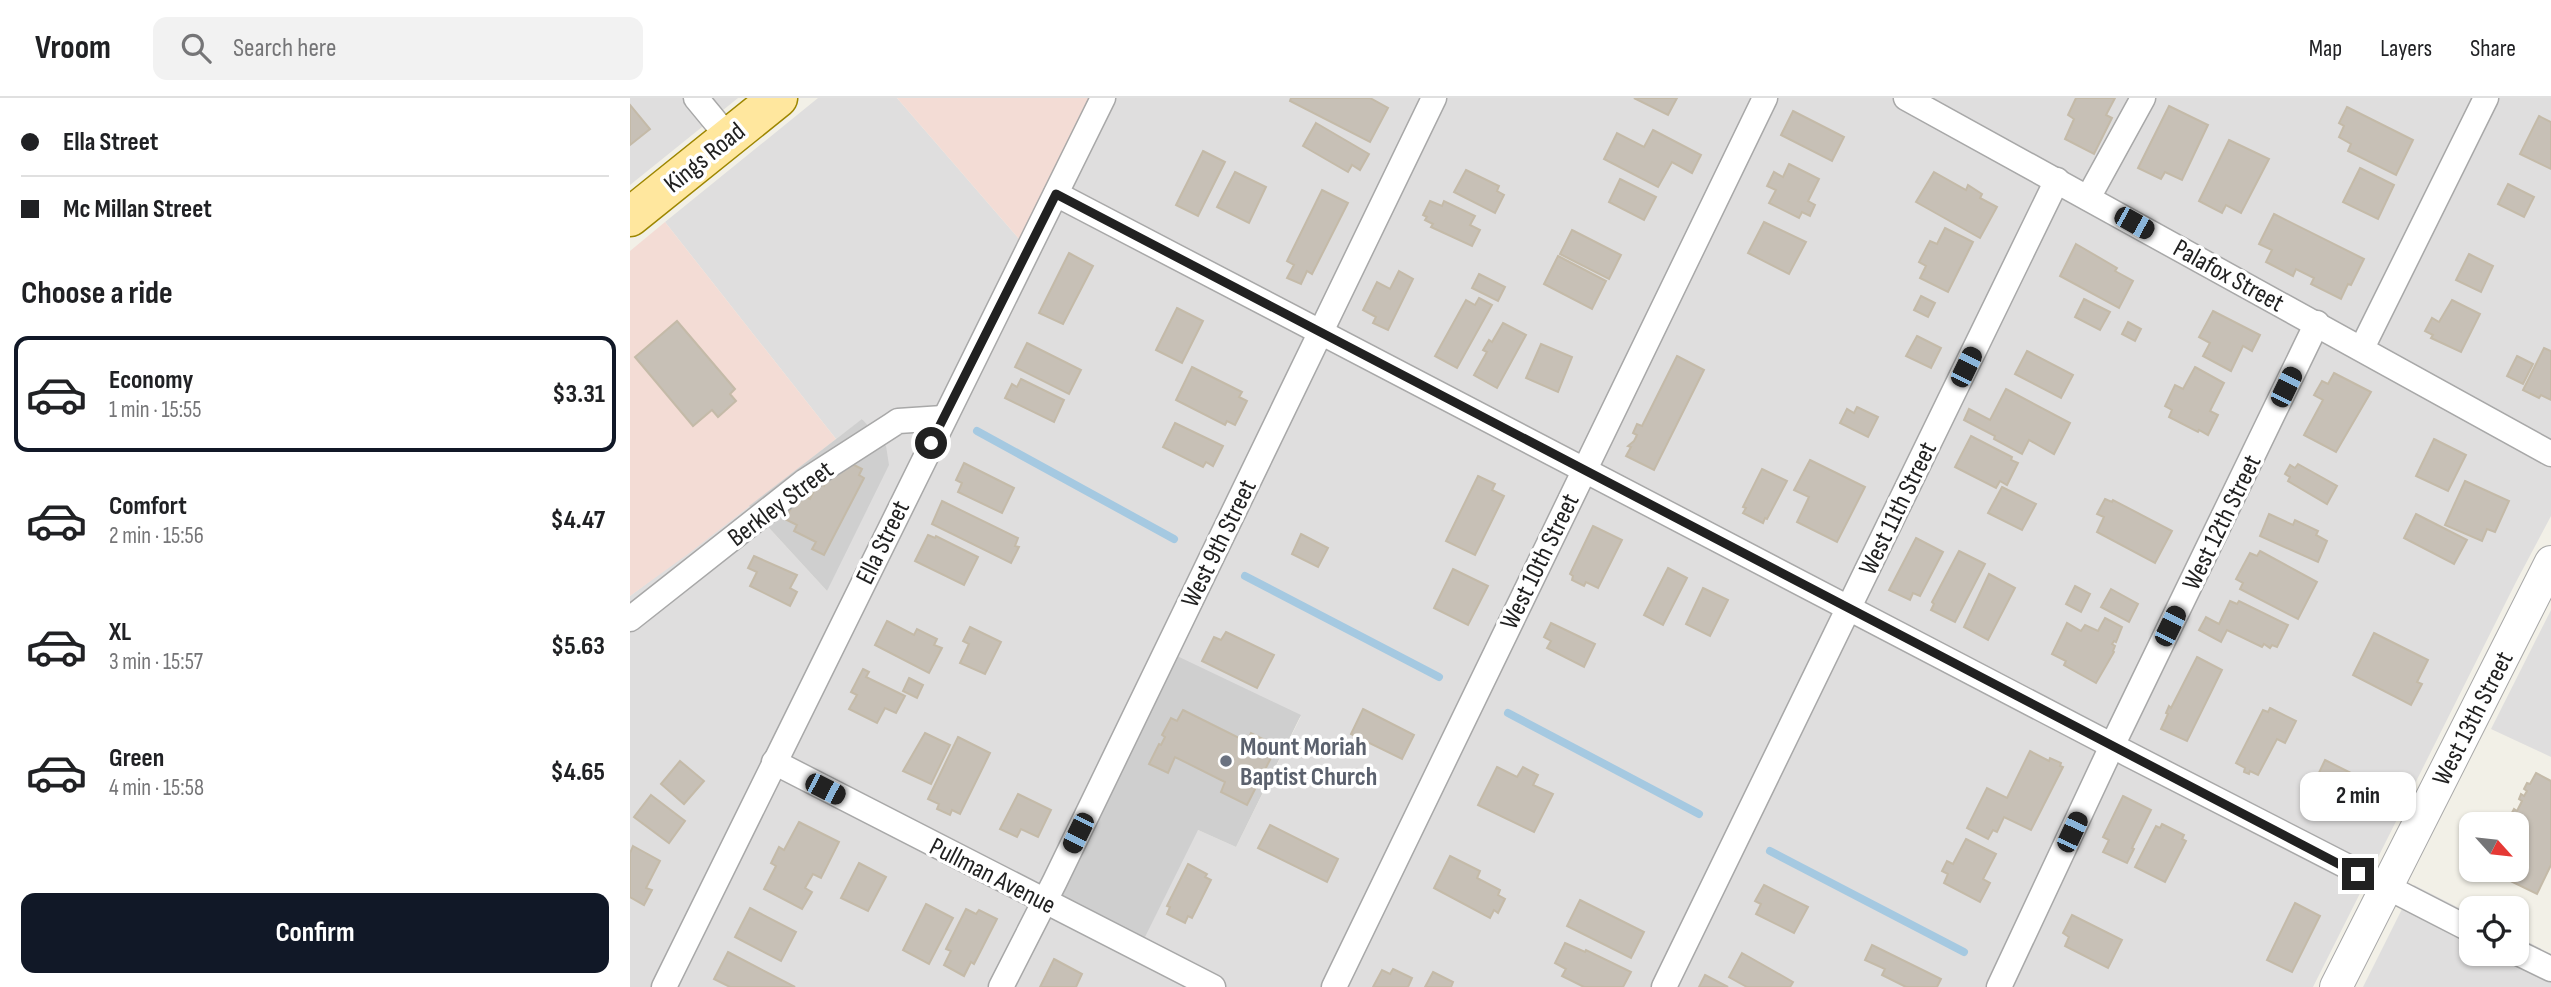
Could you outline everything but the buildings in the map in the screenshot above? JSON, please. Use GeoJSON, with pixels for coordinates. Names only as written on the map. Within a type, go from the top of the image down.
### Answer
{"type":"FeatureCollection","features":[{"type":"Feature","properties":{"kind":"main road","name":"Kings Road"},"geometry":{"type":"LineString","coordinates":[[630,217],[778,98]]}},
{"type":"Feature","properties":{"kind":"street"},"geometry":{"type":"LineString","coordinates":[[696,98],[729,138]]}},
{"type":"Feature","properties":{"kind":"street","name":"Ella Street"},"geometry":{"type":"LineString","coordinates":[[664,987],[1103,98]]}},
{"type":"Feature","properties":{"kind":"street","name":"West 9th Street"},"geometry":{"type":"LineString","coordinates":[[1001,987],[1434,98]]}},
{"type":"Feature","properties":{"kind":"street","name":"West 10th Street"},"geometry":{"type":"LineString","coordinates":[[1334,987],[1765,98]]}},
{"type":"Feature","properties":{"kind":"street","name":"Palafox Street"},"geometry":{"type":"LineString","coordinates":[[1906,98],[2551,454]]}},
{"type":"Feature","properties":{"kind":"street"},"geometry":{"type":"LineString","coordinates":[[2088,198],[2143,98]]}},
{"type":"Feature","properties":{"kind":"street"},"geometry":{"type":"LineString","coordinates":[[2362,348],[2486,98]]}},
{"type":"Feature","properties":{"kind":"street","name":"West 11th Street"},"geometry":{"type":"LineString","coordinates":[[1664,987],[2057,180]]}},
{"type":"Feature","properties":{"kind":"street"},"geometry":{"type":"LineString","coordinates":[[1056,194],[2112,746],[2459,924]]}},
{"type":"Feature","properties":{"kind":"street","name":"West 12th Street"},"geometry":{"type":"LineString","coordinates":[[1999,987],[2112,746],[2317,323]]}},
{"type":"Feature","properties":{"kind":"street","name":"Berkley Street"},"geometry":{"type":"LineString","coordinates":[[630,619],[804,481],[898,421],[943,418]]}},
{"type":"Feature","properties":{"kind":"street","name":"West 13th Street"},"geometry":{"type":"LineString","coordinates":[[2336,987],[2551,562]]}},
{"type":"Feature","properties":{"kind":"street","name":"Pullman Avenue"},"geometry":{"type":"LineString","coordinates":[[774,762],[1213,987]]}},
{"type":"Feature","properties":{"kind":"street"},"geometry":{"type":"LineString","coordinates":[[2529,958],[2551,969]]}},
{"type":"Feature","properties":{"kind":"shaded area"},"geometry":{"type":"Polygon","coordinates":[[[630,98],[738,98],[630,185],[630,98]]]}},
{"type":"Feature","properties":{"kind":"shaded area"},"geometry":{"type":"Polygon","coordinates":[[[818,98],[897,98],[1019,239],[1089,98],[2551,98],[2551,516],[2313,987],[630,987],[630,596],[749,506],[827,591],[863,419],[836,439],[665,222],[818,98]],[[1301,716],[1198,830],[1236,847],[1301,716]]]}},
{"type":"Feature","properties":{"kind":"shaded area"},"geometry":{"type":"Polygon","coordinates":[[[897,98],[1089,98],[1019,239],[897,98]]]}},
{"type":"Feature","properties":{"kind":"shaded area"},"geometry":{"type":"Polygon","coordinates":[[[665,222],[836,439],[630,596],[630,251],[665,222]]]}},
{"type":"Feature","properties":{"kind":"shaded area"},"geometry":{"type":"Polygon","coordinates":[[[862,419],[886,446],[889,465],[827,591],[749,506],[862,419]]]}},
{"type":"Feature","properties":{"kind":"shaded area"},"geometry":{"type":"Polygon","coordinates":[[[2551,610],[2551,757],[2491,729],[2551,610]]]}},
{"type":"Feature","properties":{"kind":"shaded area"},"geometry":{"type":"Polygon","coordinates":[[[1175,655],[1301,715],[1236,847],[1198,830],[1144,939],[1059,895],[1175,655]]]}},
{"type":"Feature","properties":{"kind":"shaded area"},"geometry":{"type":"Polygon","coordinates":[[[2414,885],[2459,908],[2459,966],[2529,966],[2529,942],[2551,954],[2551,987],[2363,987],[2414,885]]]}},
{"type":"Feature","properties":{"kind":"waterway"},"geometry":{"type":"LineString","coordinates":[[977,431],[1174,539]]}},
{"type":"Feature","properties":{"kind":"waterway"},"geometry":{"type":"LineString","coordinates":[[1245,576],[1439,677]]}},
{"type":"Feature","properties":{"kind":"waterway"},"geometry":{"type":"LineString","coordinates":[[1508,713],[1699,814]]}},
{"type":"Feature","properties":{"kind":"waterway"},"geometry":{"type":"LineString","coordinates":[[1770,851],[1964,952]]}},
{"type":"Feature","properties":{"kind":"place","name":"Mount Moriah Baptist Church"},"geometry":{"type":"Point","coordinates":[1226,761]}},
{"type":"Feature","properties":{"kind":"route"},"geometry":{"type":"LineString","coordinates":[[931,443],[1056,194],[2358,874]]}}]}
